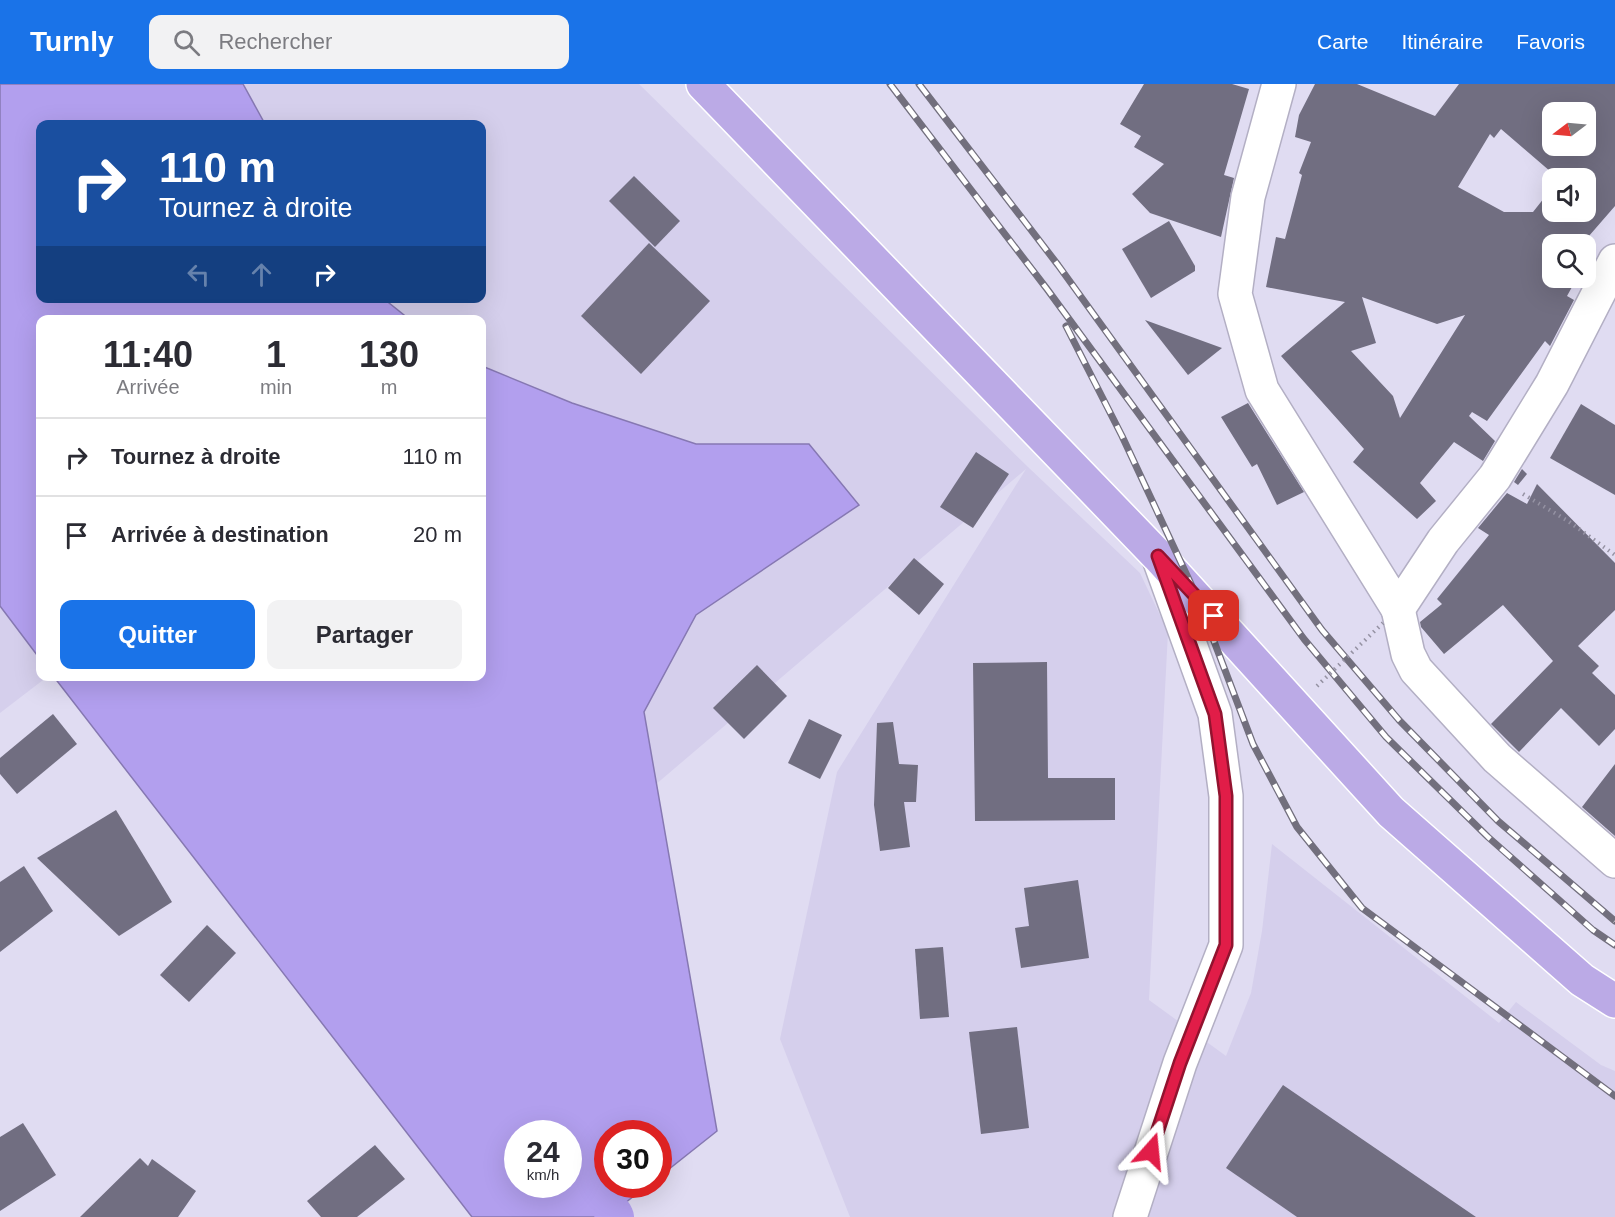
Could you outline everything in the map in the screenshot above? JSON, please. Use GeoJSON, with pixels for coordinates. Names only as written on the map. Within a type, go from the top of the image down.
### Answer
{"type":"FeatureCollection","features":[{"type":"Feature","properties":{"kind":"main road"},"geometry":{"type":"LineString","coordinates":[[703,84],[1158,556],[1391,812],[1582,980],[1615,1001]]}},
{"type":"Feature","properties":{"kind":"street"},"geometry":{"type":"LineString","coordinates":[[1279,84],[1248,197],[1235,294],[1262,390],[1376,570],[1390,616],[1416,670],[1497,758],[1615,861]]}},
{"type":"Feature","properties":{"kind":"street"},"geometry":{"type":"LineString","coordinates":[[1390,616],[1443,541],[1496,477],[1552,384],[1615,261]]}},
{"type":"Feature","properties":{"kind":"street"},"geometry":{"type":"LineString","coordinates":[[1130,1217],[1180,1063],[1226,945],[1226,796],[1215,714],[1158,556]]}},
{"type":"Feature","properties":{"kind":"path"},"geometry":{"type":"LineString","coordinates":[[1496,477],[1568,521],[1615,555]]}},
{"type":"Feature","properties":{"kind":"path"},"geometry":{"type":"LineString","coordinates":[[1317,686],[1390,616]]}},
{"type":"Feature","properties":{"kind":"shaded area"},"geometry":{"type":"Polygon","coordinates":[[[0,84],[639,84],[1028,467],[1140,573],[1168,632],[1149,1000],[1226,1056],[1251,993],[1262,931],[1272,844],[1499,1023],[1516,1002],[1601,1065],[1615,1071],[1615,1217],[850,1217],[780,1039],[837,772],[1026,469],[344,1050],[57,681],[486,681],[486,315],[36,315],[36,681],[42,681],[0,713],[0,84]]]}},
{"type":"Feature","properties":{"kind":"shaded area"},"geometry":{"type":"Polygon","coordinates":[[[0,84],[243,84],[263,120],[36,120],[36,303],[389,303],[404,315],[36,315],[36,654],[0,606],[0,84]]]}},
{"type":"Feature","properties":{"kind":"shaded area"},"geometry":{"type":"Polygon","coordinates":[[[486,368],[572,403],[696,444],[809,444],[859,505],[696,615],[644,712],[717,1131],[672,1167],[672,1120],[594,1120],[594,1198],[631,1198],[607,1217],[472,1217],[57,681],[486,681],[486,368]]]}},
{"type":"Feature","properties":{"kind":"building"},"geometry":{"type":"Polygon","coordinates":[[[1144,84],[1232,84],[1249,89],[1224,175],[1234,178],[1221,237],[1150,213],[1132,194],[1164,164],[1134,147],[1141,136],[1120,124],[1144,84]]]}},
{"type":"Feature","properties":{"kind":"building"},"geometry":{"type":"Polygon","coordinates":[[[1315,84],[1357,84],[1435,116],[1459,84],[1615,84],[1615,206],[1591,234],[1542,234],[1542,288],[1571,288],[1567,296],[1574,300],[1550,346],[1545,341],[1487,421],[1472,412],[1469,416],[1495,441],[1483,461],[1454,442],[1420,483],[1436,501],[1417,519],[1353,462],[1364,449],[1281,356],[1345,302],[1266,287],[1276,237],[1285,239],[1302,175],[1299,173],[1311,142],[1295,137],[1299,115],[1315,84]],[[1501,129],[1494,138],[1490,134],[1458,187],[1504,212],[1533,212],[1542,201],[1542,222],[1596,222],[1596,168],[1546,168],[1501,129]],[[1362,297],[1376,343],[1351,351],[1393,396],[1400,418],[1465,315],[1437,324],[1362,297]]]}},
{"type":"Feature","properties":{"kind":"building"},"geometry":{"type":"Polygon","coordinates":[[[634,176],[680,221],[655,247],[609,201],[634,176]]]}},
{"type":"Feature","properties":{"kind":"building"},"geometry":{"type":"Polygon","coordinates":[[[1169,221],[1195,266],[1195,271],[1151,298],[1122,249],[1169,221]]]}},
{"type":"Feature","properties":{"kind":"building"},"geometry":{"type":"Polygon","coordinates":[[[649,243],[710,301],[641,374],[581,316],[649,243]]]}},
{"type":"Feature","properties":{"kind":"building"},"geometry":{"type":"Polygon","coordinates":[[[1145,320],[1222,348],[1188,375],[1145,320]]]}},
{"type":"Feature","properties":{"kind":"building"},"geometry":{"type":"Polygon","coordinates":[[[1248,403],[1304,492],[1277,505],[1257,464],[1252,467],[1221,417],[1248,403]]]}},
{"type":"Feature","properties":{"kind":"building"},"geometry":{"type":"Polygon","coordinates":[[[1581,404],[1615,425],[1615,495],[1550,458],[1581,404]]]}},
{"type":"Feature","properties":{"kind":"building"},"geometry":{"type":"Polygon","coordinates":[[[976,452],[1009,474],[973,528],[940,507],[976,452]]]}},
{"type":"Feature","properties":{"kind":"building"},"geometry":{"type":"Polygon","coordinates":[[[1522,469],[1527,474],[1518,485],[1514,482],[1522,469]]]}},
{"type":"Feature","properties":{"kind":"building"},"geometry":{"type":"Polygon","coordinates":[[[1537,484],[1615,563],[1615,610],[1578,646],[1599,666],[1592,673],[1615,695],[1615,729],[1599,746],[1561,708],[1519,752],[1491,724],[1553,661],[1503,605],[1444,654],[1421,627],[1420,622],[1442,604],[1437,599],[1489,535],[1478,528],[1507,493],[1527,504],[1537,484]]]}},
{"type":"Feature","properties":{"kind":"building"},"geometry":{"type":"Polygon","coordinates":[[[914,558],[944,584],[919,615],[888,588],[914,558]]]}},
{"type":"Feature","properties":{"kind":"building"},"geometry":{"type":"Polygon","coordinates":[[[1047,662],[1048,778],[1115,778],[1115,820],[975,821],[973,663],[1047,662]]]}},
{"type":"Feature","properties":{"kind":"building"},"geometry":{"type":"Polygon","coordinates":[[[757,665],[787,696],[744,739],[713,708],[757,665]]]}},
{"type":"Feature","properties":{"kind":"building"},"geometry":{"type":"Polygon","coordinates":[[[53,714],[77,744],[17,794],[0,774],[0,758],[53,714]]]}},
{"type":"Feature","properties":{"kind":"building"},"geometry":{"type":"Polygon","coordinates":[[[809,719],[842,735],[820,779],[788,763],[809,719]]]}},
{"type":"Feature","properties":{"kind":"building"},"geometry":{"type":"Polygon","coordinates":[[[893,722],[899,764],[918,765],[916,802],[904,802],[910,847],[880,851],[874,805],[877,723],[893,722]]]}},
{"type":"Feature","properties":{"kind":"building"},"geometry":{"type":"Polygon","coordinates":[[[1615,764],[1615,836],[1582,807],[1615,764]]]}},
{"type":"Feature","properties":{"kind":"building"},"geometry":{"type":"Polygon","coordinates":[[[116,810],[172,902],[119,936],[37,858],[116,810]]]}},
{"type":"Feature","properties":{"kind":"building"},"geometry":{"type":"Polygon","coordinates":[[[24,866],[53,911],[0,952],[0,882],[24,866]]]}},
{"type":"Feature","properties":{"kind":"building"},"geometry":{"type":"Polygon","coordinates":[[[1078,880],[1089,958],[1021,968],[1015,928],[1029,926],[1024,888],[1078,880]]]}},
{"type":"Feature","properties":{"kind":"building"},"geometry":{"type":"Polygon","coordinates":[[[207,925],[236,953],[189,1002],[160,975],[207,925]]]}},
{"type":"Feature","properties":{"kind":"building"},"geometry":{"type":"Polygon","coordinates":[[[943,947],[949,1017],[920,1019],[915,949],[943,947]]]}},
{"type":"Feature","properties":{"kind":"building"},"geometry":{"type":"Polygon","coordinates":[[[1017,1027],[1029,1128],[981,1134],[969,1032],[1017,1027]]]}},
{"type":"Feature","properties":{"kind":"building"},"geometry":{"type":"Polygon","coordinates":[[[1283,1085],[1476,1217],[1297,1217],[1226,1168],[1283,1085]]]}},
{"type":"Feature","properties":{"kind":"building"},"geometry":{"type":"Polygon","coordinates":[[[23,1123],[56,1175],[0,1211],[0,1137],[23,1123]]]}},
{"type":"Feature","properties":{"kind":"building"},"geometry":{"type":"Polygon","coordinates":[[[375,1145],[405,1179],[357,1217],[321,1217],[307,1201],[375,1145]]]}},
{"type":"Feature","properties":{"kind":"building"},"geometry":{"type":"Polygon","coordinates":[[[140,1158],[148,1166],[152,1159],[196,1191],[178,1217],[80,1217],[140,1158]]]}},
{"type":"Feature","properties":{"kind":"waterway"},"geometry":{"type":"LineString","coordinates":[[613,1213],[615,1217]]}},
{"type":"Feature","properties":{"kind":"railway"},"geometry":{"type":"LineString","coordinates":[[890,84],[1047,289],[1304,639],[1386,737],[1488,837],[1593,930],[1615,945]]}},
{"type":"Feature","properties":{"kind":"railway"},"geometry":{"type":"LineString","coordinates":[[919,84],[1058,265],[1322,630],[1399,720],[1498,821],[1615,921]]}},
{"type":"Feature","properties":{"kind":"railway"},"geometry":{"type":"LineString","coordinates":[[1066,326],[1122,436],[1198,599],[1253,744],[1297,827],[1362,908],[1615,1096]]}},
{"type":"Feature","properties":{"kind":"route"},"geometry":{"type":"LineString","coordinates":[[1151,1151],[1180,1063],[1226,945],[1226,796],[1215,714],[1158,556],[1214,616]]}}]}
